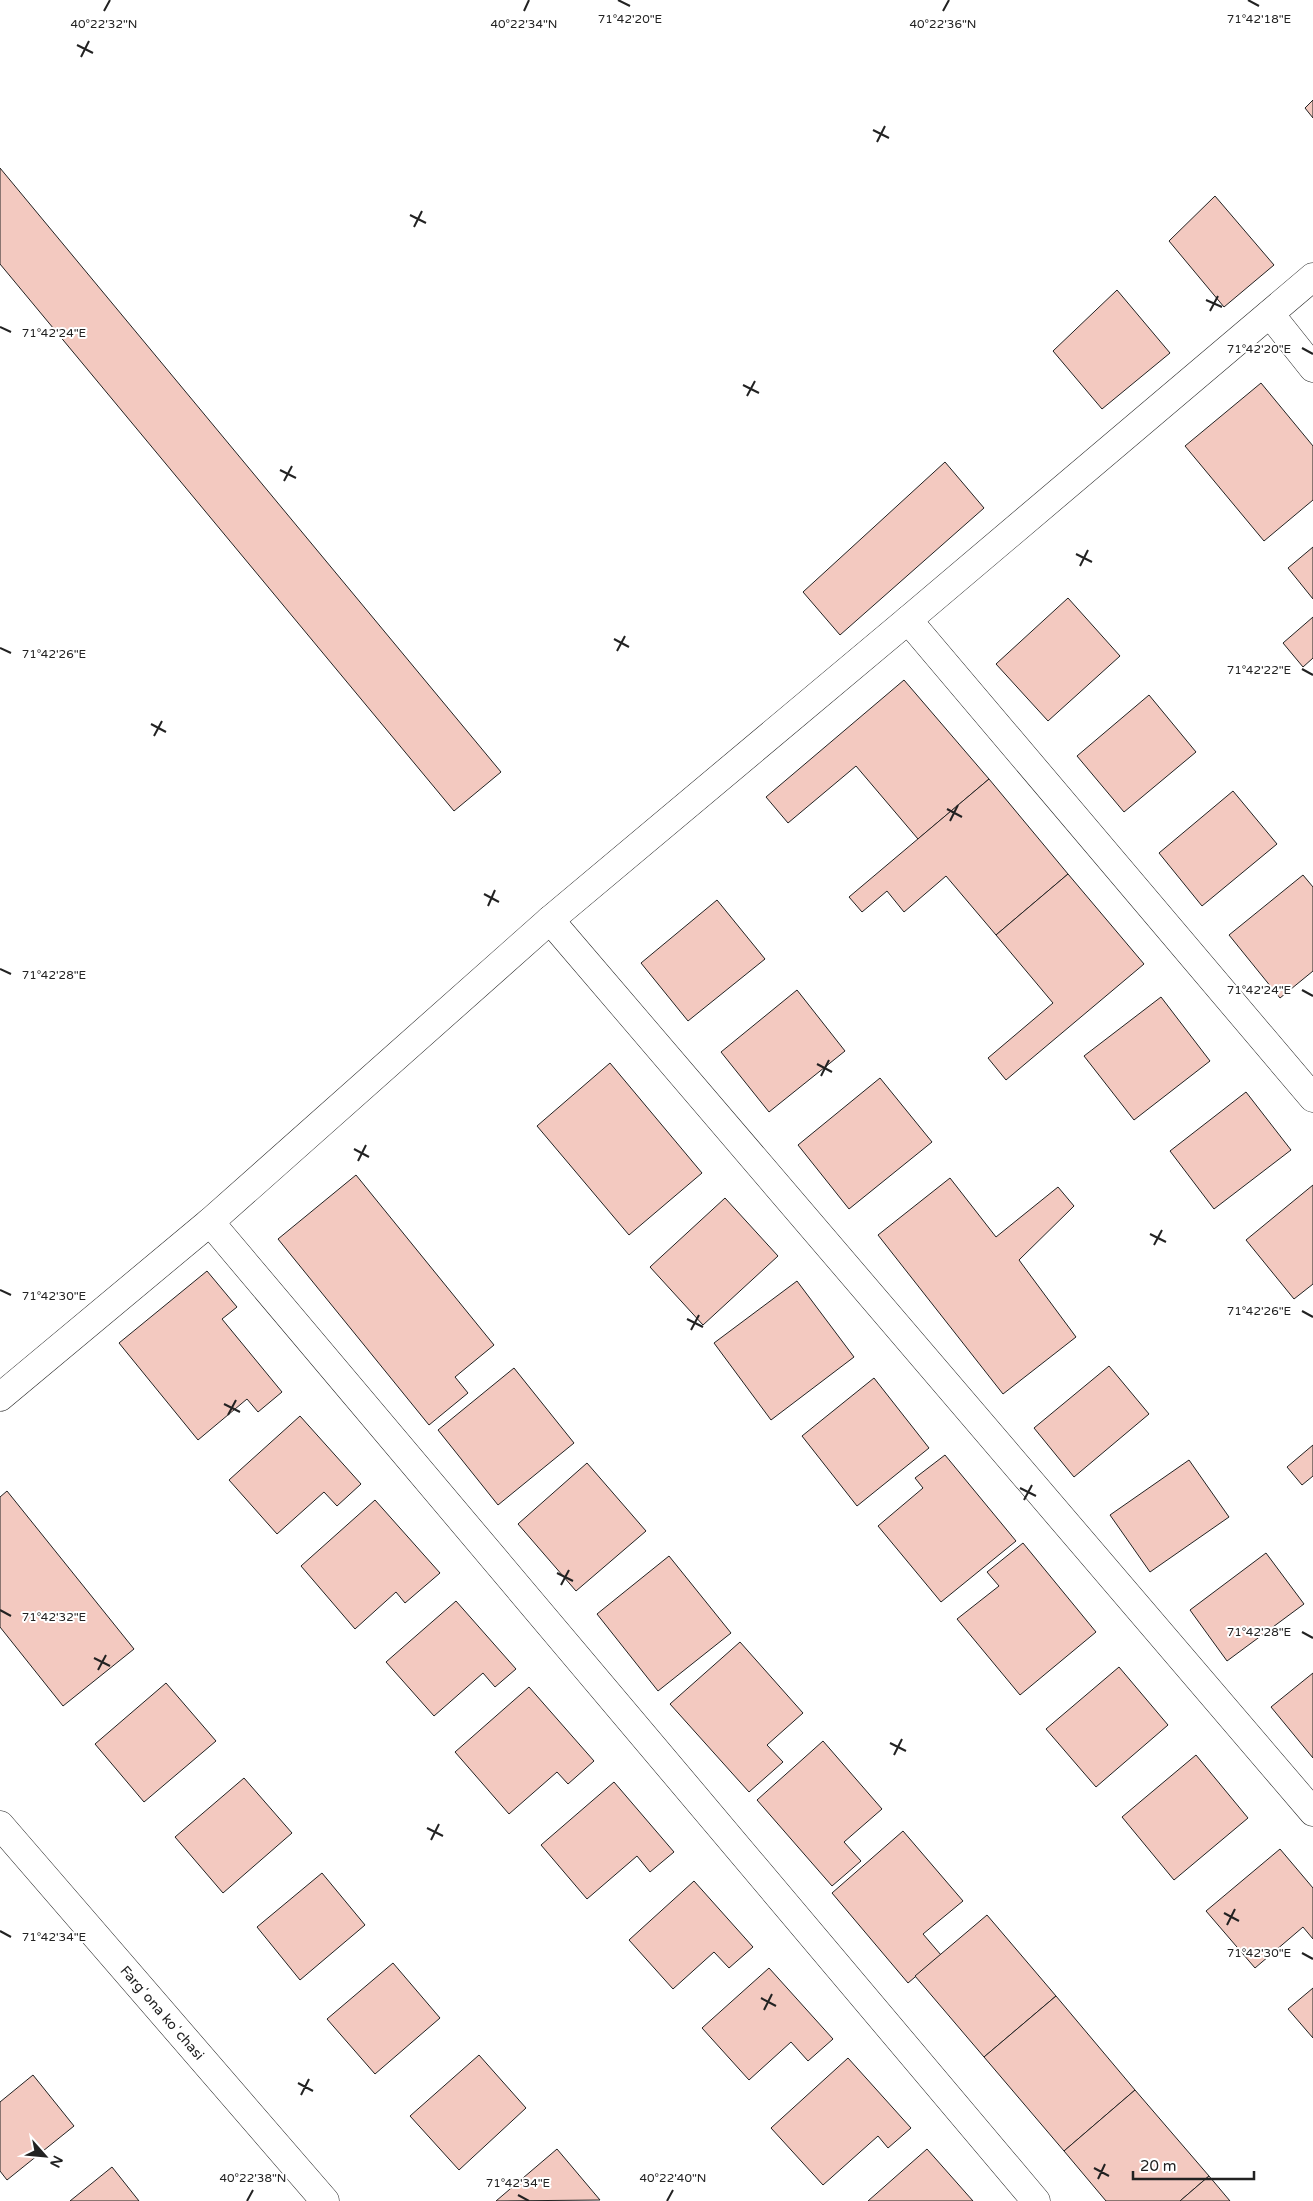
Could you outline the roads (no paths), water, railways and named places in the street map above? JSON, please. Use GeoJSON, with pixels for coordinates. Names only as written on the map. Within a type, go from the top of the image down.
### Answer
{"type":"FeatureCollection","features":[{"type":"Feature","properties":{"kind":"street"},"geometry":{"type":"LineString","coordinates":[[0,1397],[210,1222],[550,920],[1313,277]]}},
{"type":"Feature","properties":{"kind":"street"},"geometry":{"type":"LineString","coordinates":[[1270,314],[1313,368]]}},
{"type":"Feature","properties":{"kind":"street"},"geometry":{"type":"LineString","coordinates":[[908,620],[1313,1098]]}},
{"type":"Feature","properties":{"kind":"street"},"geometry":{"type":"LineString","coordinates":[[550,920],[1313,1812]]}},
{"type":"Feature","properties":{"kind":"street"},"geometry":{"type":"LineString","coordinates":[[210,1222],[1036,2201]]}},
{"type":"Feature","properties":{"kind":"street","name":"Fargʻona koʻchasi"},"geometry":{"type":"LineString","coordinates":[[0,1825],[325,2201]]}}]}
